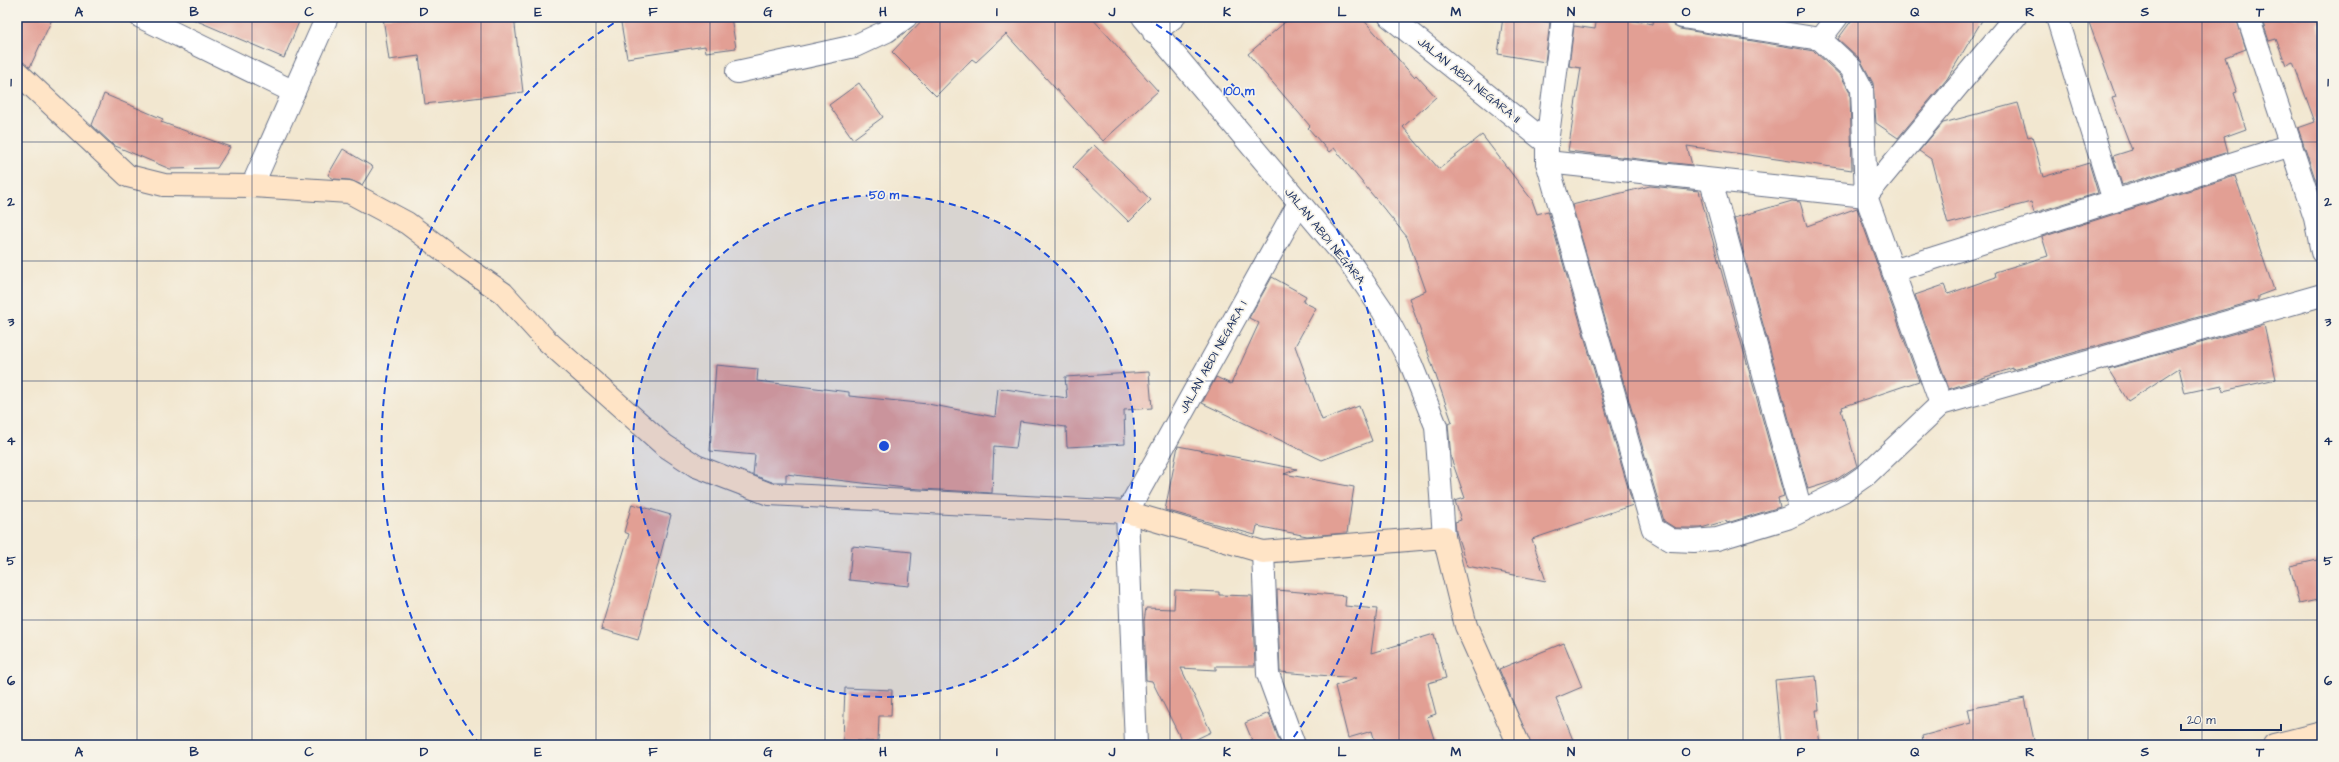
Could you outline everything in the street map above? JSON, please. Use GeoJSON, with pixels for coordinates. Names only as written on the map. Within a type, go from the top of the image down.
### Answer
{"type":"FeatureCollection","features":[{"type":"Feature","properties":{"kind":"street"},"geometry":{"type":"LineString","coordinates":[[252,186],[327,17]]}},
{"type":"Feature","properties":{"kind":"street"},"geometry":{"type":"LineString","coordinates":[[737,72],[855,46],[887,31],[906,17]]}},
{"type":"Feature","properties":{"kind":"street"},"geometry":{"type":"LineString","coordinates":[[1149,25],[1174,17]]}},
{"type":"Feature","properties":{"kind":"street","name":"JALAN ABDI NEGARA II"},"geometry":{"type":"LineString","coordinates":[[1390,17],[1547,153]]}},
{"type":"Feature","properties":{"kind":"street"},"geometry":{"type":"LineString","coordinates":[[1563,17],[1547,153],[1653,529],[1671,540],[1694,541],[1717,539],[1787,518],[1843,491],[1866,474],[1941,404],[2322,295]]}},
{"type":"Feature","properties":{"kind":"street"},"geometry":{"type":"LineString","coordinates":[[1682,17],[1820,39],[1850,68],[1862,89],[1866,196],[1941,404]]}},
{"type":"Feature","properties":{"kind":"street"},"geometry":{"type":"LineString","coordinates":[[1820,39],[1836,17]]}},
{"type":"Feature","properties":{"kind":"street"},"geometry":{"type":"LineString","coordinates":[[1866,196],[2015,17]]}},
{"type":"Feature","properties":{"kind":"street"},"geometry":{"type":"LineString","coordinates":[[2057,17],[2114,202]]}},
{"type":"Feature","properties":{"kind":"street"},"geometry":{"type":"LineString","coordinates":[[2248,17],[2291,145],[2318,216],[2322,252]]}},
{"type":"Feature","properties":{"kind":"street"},"geometry":{"type":"LineString","coordinates":[[150,19],[294,92]]}},
{"type":"Feature","properties":{"kind":"street","name":"JALAN ABDI NEGARA"},"geometry":{"type":"LineString","coordinates":[[1149,25],[1351,264],[1383,311],[1411,364],[1436,426],[1444,537]]}},
{"type":"Feature","properties":{"kind":"street"},"geometry":{"type":"LineString","coordinates":[[17,72],[128,176],[164,185],[252,186],[349,192],[407,224],[504,293],[545,339],[664,445],[696,466],[769,494],[1127,512],[1263,552],[1444,537],[1466,626],[1519,745]]}},
{"type":"Feature","properties":{"kind":"street"},"geometry":{"type":"LineString","coordinates":[[1893,271],[2291,145]]}},
{"type":"Feature","properties":{"kind":"street"},"geometry":{"type":"LineString","coordinates":[[1547,153],[1711,180],[1866,196]]}},
{"type":"Feature","properties":{"kind":"street"},"geometry":{"type":"LineString","coordinates":[[1711,180],[1801,512]]}},
{"type":"Feature","properties":{"kind":"street","name":"JALAN ABDI NEGARA 1"},"geometry":{"type":"LineString","coordinates":[[1127,512],[1299,203]]}},
{"type":"Feature","properties":{"kind":"street"},"geometry":{"type":"LineString","coordinates":[[1127,512],[1136,745]]}},
{"type":"Feature","properties":{"kind":"street"},"geometry":{"type":"LineString","coordinates":[[1263,552],[1268,674],[1294,745]]}},
{"type":"Feature","properties":{"kind":"street"},"geometry":{"type":"LineString","coordinates":[[2274,745],[2312,738]]}},
{"type":"Feature","properties":{"kind":"building"},"geometry":{"type":"Polygon","coordinates":[[[17,17],[53,17],[30,67],[17,60],[17,17]]]}},
{"type":"Feature","properties":{"kind":"building"},"geometry":{"type":"Polygon","coordinates":[[[188,17],[301,17],[284,58],[188,17]]]}},
{"type":"Feature","properties":{"kind":"building"},"geometry":{"type":"Polygon","coordinates":[[[383,17],[514,17],[523,92],[425,104],[419,56],[389,60],[383,17]]]}},
{"type":"Feature","properties":{"kind":"building"},"geometry":{"type":"Polygon","coordinates":[[[620,17],[731,17],[736,48],[706,52],[705,46],[627,58],[620,17]]]}},
{"type":"Feature","properties":{"kind":"building"},"geometry":{"type":"Polygon","coordinates":[[[925,17],[1091,17],[1158,91],[1103,141],[1006,34],[976,62],[972,59],[936,96],[892,52],[925,17]]]}},
{"type":"Feature","properties":{"kind":"building"},"geometry":{"type":"Polygon","coordinates":[[[1291,17],[1361,17],[1414,77],[1416,75],[1436,97],[1403,127],[1439,169],[1482,135],[1532,200],[1537,214],[1548,211],[1633,505],[1532,539],[1546,581],[1467,566],[1456,532],[1455,522],[1461,520],[1455,501],[1465,498],[1451,458],[1448,424],[1452,422],[1409,298],[1426,291],[1407,237],[1334,148],[1329,152],[1308,128],[1310,126],[1248,54],[1291,17]]]}},
{"type":"Feature","properties":{"kind":"building"},"geometry":{"type":"Polygon","coordinates":[[[1503,17],[1550,22],[1545,62],[1498,54],[1503,17]]]}},
{"type":"Feature","properties":{"kind":"building"},"geometry":{"type":"Polygon","coordinates":[[[1597,17],[1613,17],[1653,24],[1654,17],[1670,20],[1674,26],[1680,29],[1814,51],[1841,76],[1850,92],[1852,170],[1687,146],[1692,165],[1568,151],[1581,68],[1569,66],[1574,26],[1595,29],[1597,17]]]}},
{"type":"Feature","properties":{"kind":"building"},"geometry":{"type":"Polygon","coordinates":[[[1854,17],[1984,17],[1947,79],[1898,138],[1876,123],[1873,83],[1860,59],[1838,39],[1854,17]]]}},
{"type":"Feature","properties":{"kind":"building"},"geometry":{"type":"Polygon","coordinates":[[[2087,17],[2236,17],[2246,49],[2225,57],[2237,92],[2234,93],[2246,129],[2224,137],[2228,152],[2122,185],[2113,156],[2132,150],[2112,98],[2116,97],[2087,17]]]}},
{"type":"Feature","properties":{"kind":"building"},"geometry":{"type":"Polygon","coordinates":[[[2261,17],[2322,17],[2322,22],[2317,24],[2322,37],[2322,199],[2298,128],[2315,122],[2293,62],[2286,65],[2276,39],[2269,41],[2261,17]]]}},
{"type":"Feature","properties":{"kind":"building"},"geometry":{"type":"Polygon","coordinates":[[[859,83],[883,117],[853,139],[829,105],[859,83]]]}},
{"type":"Feature","properties":{"kind":"building"},"geometry":{"type":"Polygon","coordinates":[[[104,94],[163,119],[161,122],[230,147],[217,168],[170,169],[113,145],[92,125],[104,94]]]}},
{"type":"Feature","properties":{"kind":"building"},"geometry":{"type":"Polygon","coordinates":[[[2018,103],[2028,137],[2032,136],[2043,177],[2089,163],[2098,193],[2034,213],[2031,202],[1948,224],[1931,159],[1919,151],[1943,123],[2018,103]]]}},
{"type":"Feature","properties":{"kind":"building"},"geometry":{"type":"Polygon","coordinates":[[[1094,145],[1151,200],[1129,222],[1073,167],[1094,145]]]}},
{"type":"Feature","properties":{"kind":"building"},"geometry":{"type":"Polygon","coordinates":[[[343,149],[373,167],[362,185],[350,180],[334,179],[328,175],[343,149]]]}},
{"type":"Feature","properties":{"kind":"building"},"geometry":{"type":"Polygon","coordinates":[[[2235,176],[2274,290],[2258,296],[2258,300],[2013,370],[2013,368],[1949,389],[1915,295],[1944,285],[1948,294],[1996,277],[1995,272],[2048,256],[2042,237],[2235,176]]]}},
{"type":"Feature","properties":{"kind":"building"},"geometry":{"type":"Polygon","coordinates":[[[1650,186],[1699,191],[1784,496],[1778,498],[1780,507],[1727,523],[1726,521],[1701,528],[1675,528],[1664,521],[1572,205],[1650,186]]]}},
{"type":"Feature","properties":{"kind":"building"},"geometry":{"type":"Polygon","coordinates":[[[1792,201],[1800,202],[1807,226],[1857,208],[1919,381],[1842,407],[1843,410],[1841,410],[1857,466],[1834,481],[1808,489],[1734,218],[1792,201]]]}},
{"type":"Feature","properties":{"kind":"building"},"geometry":{"type":"Polygon","coordinates":[[[1272,277],[1306,296],[1303,302],[1316,308],[1295,346],[1322,420],[1359,406],[1372,441],[1322,460],[1202,403],[1216,377],[1231,384],[1259,323],[1249,318],[1272,277]]]}},
{"type":"Feature","properties":{"kind":"building"},"geometry":{"type":"Polygon","coordinates":[[[2264,325],[2276,379],[2223,391],[2222,385],[2185,393],[2179,368],[2128,401],[2108,369],[2264,325]]]}},
{"type":"Feature","properties":{"kind":"building"},"geometry":{"type":"Polygon","coordinates":[[[716,365],[758,369],[757,381],[849,392],[849,396],[928,404],[995,417],[998,388],[1067,398],[1065,377],[1149,372],[1152,408],[1124,410],[1125,444],[1067,447],[1066,427],[1020,421],[1016,448],[994,446],[992,493],[905,488],[786,474],[786,482],[772,482],[753,475],[755,455],[710,451],[716,365]]]}},
{"type":"Feature","properties":{"kind":"building"},"geometry":{"type":"Polygon","coordinates":[[[1178,446],[1297,469],[1284,474],[1354,487],[1347,533],[1307,536],[1257,526],[1255,535],[1165,510],[1178,446]]]}},
{"type":"Feature","properties":{"kind":"building"},"geometry":{"type":"Polygon","coordinates":[[[632,504],[671,515],[638,640],[601,629],[629,534],[624,532],[632,504]]]}},
{"type":"Feature","properties":{"kind":"building"},"geometry":{"type":"Polygon","coordinates":[[[852,546],[912,552],[909,586],[849,580],[852,546]]]}},
{"type":"Feature","properties":{"kind":"building"},"geometry":{"type":"Polygon","coordinates":[[[2322,559],[2322,599],[2299,604],[2290,566],[2322,559]]]}},
{"type":"Feature","properties":{"kind":"building"},"geometry":{"type":"Polygon","coordinates":[[[1175,590],[1219,592],[1219,595],[1252,596],[1255,666],[1216,666],[1216,670],[1181,668],[1211,732],[1184,745],[1152,681],[1146,680],[1144,621],[1146,608],[1174,609],[1175,590]]]}},
{"type":"Feature","properties":{"kind":"building"},"geometry":{"type":"Polygon","coordinates":[[[1277,590],[1346,596],[1345,606],[1377,609],[1371,653],[1434,634],[1446,678],[1428,683],[1436,714],[1427,717],[1436,745],[1376,745],[1372,731],[1348,738],[1335,686],[1356,678],[1280,672],[1277,590]]]}},
{"type":"Feature","properties":{"kind":"building"},"geometry":{"type":"Polygon","coordinates":[[[1564,643],[1582,687],[1556,698],[1575,745],[1531,745],[1499,669],[1564,643]]]}},
{"type":"Feature","properties":{"kind":"building"},"geometry":{"type":"Polygon","coordinates":[[[1816,676],[1819,710],[1816,710],[1820,745],[1781,745],[1775,680],[1816,676]]]}},
{"type":"Feature","properties":{"kind":"building"},"geometry":{"type":"Polygon","coordinates":[[[845,688],[892,690],[891,716],[879,716],[878,742],[843,740],[845,688]]]}},
{"type":"Feature","properties":{"kind":"building"},"geometry":{"type":"Polygon","coordinates":[[[2025,698],[2035,745],[1924,745],[1922,736],[1971,723],[1968,709],[2025,698]]]}},
{"type":"Feature","properties":{"kind":"building"},"geometry":{"type":"Polygon","coordinates":[[[1269,713],[1281,745],[1254,745],[1245,723],[1269,713]]]}}]}
